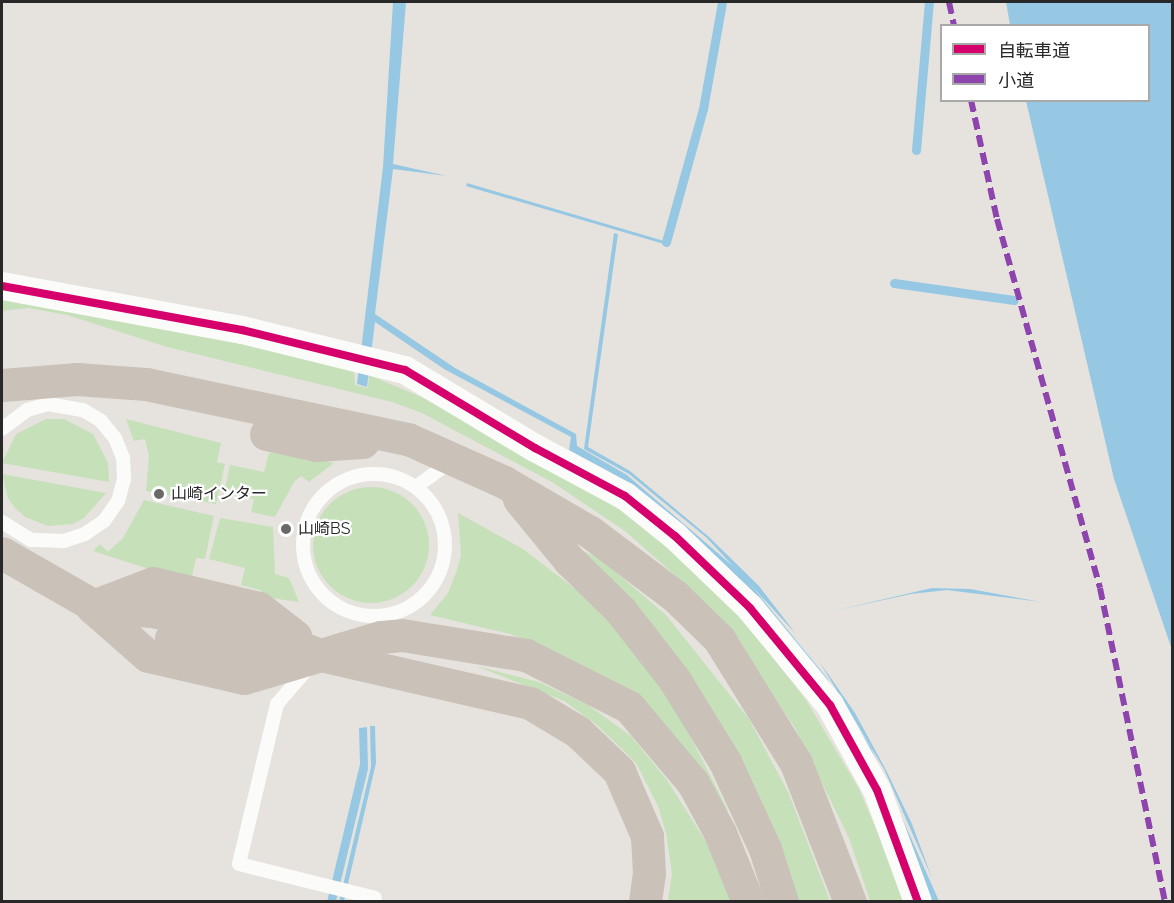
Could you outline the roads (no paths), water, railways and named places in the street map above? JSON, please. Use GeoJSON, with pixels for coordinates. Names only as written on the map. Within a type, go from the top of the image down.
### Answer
{"type":"FeatureCollection","features":[{"type":"Feature","properties":{"kind":"highway"},"geometry":{"type":"LineString","coordinates":[[2,386],[47,394],[77,379],[146,407],[316,445],[408,439],[456,457],[504,482],[609,546],[675,596],[719,639],[796,763],[850,902]]}},
{"type":"Feature","properties":{"kind":"highway"},"geometry":{"type":"LineString","coordinates":[[504,482],[569,560],[621,611],[674,679],[725,762],[765,849],[782,902]]}},
{"type":"Feature","properties":{"kind":"highway"},"geometry":{"type":"LineString","coordinates":[[14,554],[92,607],[152,634],[267,660],[320,655],[530,703],[578,732],[618,771],[634,801],[646,836],[649,873],[645,902]]}},
{"type":"Feature","properties":{"kind":"highway"},"geometry":{"type":"LineString","coordinates":[[92,607],[153,583],[259,608],[320,655]]}},
{"type":"Feature","properties":{"kind":"highway"},"geometry":{"type":"LineString","coordinates":[[320,655],[380,626],[402,635],[526,655],[628,707],[693,783],[720,833],[748,902]]}},
{"type":"Feature","properties":{"kind":"street"},"geometry":{"type":"LineString","coordinates":[[2,286],[242,330],[405,370],[535,448],[625,496],[675,536],[743,601],[830,705],[877,790],[918,902]]}},
{"type":"Feature","properties":{"kind":"lane"},"geometry":{"type":"LineString","coordinates":[[2,429],[47,394],[101,421],[119,448],[124,479],[111,511],[85,534],[14,554],[2,522]]}},
{"type":"Feature","properties":{"kind":"lane"},"geometry":{"type":"LineString","coordinates":[[416,487],[456,457]]}},
{"type":"Feature","properties":{"kind":"lane"},"geometry":{"type":"LineString","coordinates":[[375,473],[398,478],[416,487],[434,506],[443,527],[445,550],[440,572],[428,591],[380,626],[343,609],[324,597],[310,577],[302,553],[303,529],[313,507],[329,488],[350,477],[375,473]]}},
{"type":"Feature","properties":{"kind":"lane"},"geometry":{"type":"LineString","coordinates":[[320,655],[277,704],[238,864],[375,898]]}},
{"type":"Feature","properties":{"kind":"water"},"geometry":{"type":"Polygon","coordinates":[[[393,2],[406,2],[393,164],[447,176],[393,169],[375,314],[455,368],[576,434],[577,446],[627,475],[741,573],[827,678],[871,748],[939,901],[932,901],[862,747],[611,473],[569,450],[571,437],[444,369],[375,322],[367,387],[357,384],[383,167],[393,2]]]}},
{"type":"Feature","properties":{"kind":"water"},"geometry":{"type":"Polygon","coordinates":[[[1006,2],[1172,2],[1172,650],[1114,479],[1026,102],[1150,102],[1150,24],[1010,24],[1006,2]]]}},
{"type":"Feature","properties":{"kind":"water"},"geometry":{"type":"Polygon","coordinates":[[[467,183],[664,241],[664,244],[466,186],[467,183]]]}},
{"type":"Feature","properties":{"kind":"water"},"geometry":{"type":"Polygon","coordinates":[[[614,233],[618,234],[588,447],[630,471],[709,537],[759,586],[796,634],[707,538],[629,474],[584,449],[614,233]]]}},
{"type":"Feature","properties":{"kind":"water"},"geometry":{"type":"Polygon","coordinates":[[[932,588],[970,589],[1041,602],[947,590],[911,594],[833,611],[932,588]]]}},
{"type":"Feature","properties":{"kind":"water"},"geometry":{"type":"Polygon","coordinates":[[[819,661],[855,713],[886,770],[912,824],[932,878],[884,769],[819,661]]]}},
{"type":"Feature","properties":{"kind":"water"},"geometry":{"type":"Polygon","coordinates":[[[370,726],[375,726],[376,763],[344,901],[339,902],[371,767],[370,726]]]}},
{"type":"Feature","properties":{"kind":"water"},"geometry":{"type":"Polygon","coordinates":[[[367,727],[368,769],[336,901],[327,902],[360,764],[359,728],[367,727]]]}},
{"type":"Feature","properties":{"kind":"waterway"},"geometry":{"type":"LineString","coordinates":[[666,242],[703,109],[722,2]]}},
{"type":"Feature","properties":{"kind":"waterway"},"geometry":{"type":"LineString","coordinates":[[916,150],[929,2]]}},
{"type":"Feature","properties":{"kind":"waterway"},"geometry":{"type":"LineString","coordinates":[[894,283],[1014,300]]}},
{"type":"Feature","properties":{"kind":"place","name":"山崎インター"},"geometry":{"type":"Point","coordinates":[159,494]}},
{"type":"Feature","properties":{"kind":"place","name":"山崎BS"},"geometry":{"type":"Point","coordinates":[286,529]}}]}
